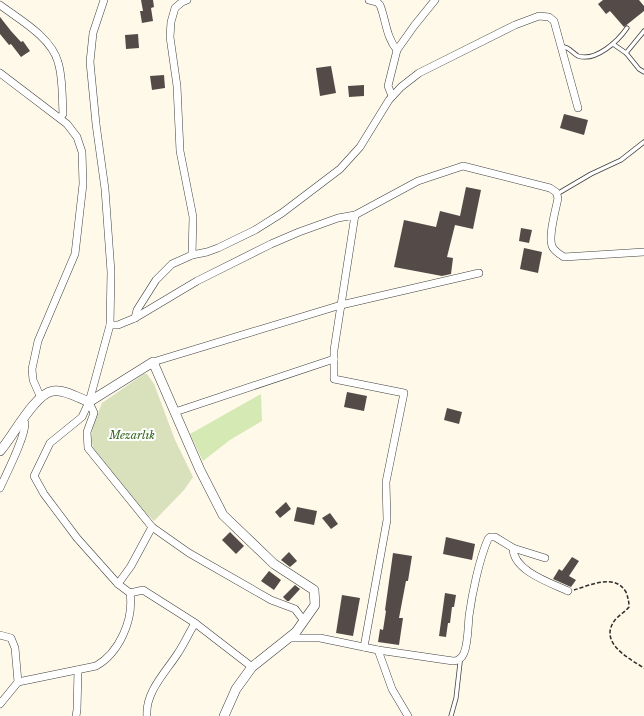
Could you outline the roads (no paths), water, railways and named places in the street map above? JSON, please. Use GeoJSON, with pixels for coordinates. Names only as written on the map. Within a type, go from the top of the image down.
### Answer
{"type":"FeatureCollection","features":[{"type":"Feature","properties":{"kind":"street"},"geometry":{"type":"LineString","coordinates":[[0,704],[18,682],[96,666],[105,660],[115,648],[128,621],[131,600],[130,594],[118,584],[77,538],[44,494],[34,476],[50,442],[82,417],[89,402],[110,326],[111,272],[105,189],[96,124],[90,62],[93,33],[104,0]]}},
{"type":"Feature","properties":{"kind":"street"},"geometry":{"type":"LineString","coordinates":[[187,0],[182,2],[176,8],[171,22],[170,37],[177,86],[180,151],[193,217],[192,255]]}},
{"type":"Feature","properties":{"kind":"street"},"geometry":{"type":"LineString","coordinates":[[369,0],[378,1],[382,9],[391,41],[397,50]]}},
{"type":"Feature","properties":{"kind":"street"},"geometry":{"type":"LineString","coordinates":[[392,96],[388,86],[397,50],[435,0]]}},
{"type":"Feature","properties":{"kind":"street"},"geometry":{"type":"LineString","coordinates":[[0,5],[46,40],[53,50],[58,61],[60,71],[63,114],[60,118]]}},
{"type":"Feature","properties":{"kind":"street"},"geometry":{"type":"LineString","coordinates":[[135,318],[137,310],[161,274],[178,260],[218,248],[255,230],[282,213],[331,176],[347,162],[360,147],[392,96],[410,79],[428,67],[515,26],[540,16],[549,17],[554,22],[562,47],[578,108]]}},
{"type":"Feature","properties":{"kind":"street"},"geometry":{"type":"LineString","coordinates":[[0,73],[71,128],[80,144],[82,152],[83,184],[75,254],[38,341],[32,375],[34,385],[41,398]]}},
{"type":"Feature","properties":{"kind":"street"},"geometry":{"type":"LineString","coordinates":[[110,326],[118,325],[135,318],[197,281],[271,244],[338,218],[355,215],[418,182],[463,166],[550,188],[557,194],[558,198],[551,238],[552,245],[559,254],[564,257],[568,258],[644,252]]}},
{"type":"Feature","properties":{"kind":"street"},"geometry":{"type":"LineString","coordinates":[[355,215],[334,350],[334,379],[404,393],[386,482],[387,520],[364,647]]}},
{"type":"Feature","properties":{"kind":"street"},"geometry":{"type":"LineString","coordinates":[[89,402],[152,362],[341,305],[479,273]]}},
{"type":"Feature","properties":{"kind":"street"},"geometry":{"type":"LineString","coordinates":[[175,412],[334,359]]}},
{"type":"Feature","properties":{"kind":"street"},"geometry":{"type":"LineString","coordinates":[[152,362],[200,470],[224,515],[274,564],[314,590],[315,605],[304,621],[290,638],[272,650],[252,667],[236,688],[224,716]]}},
{"type":"Feature","properties":{"kind":"street"},"geometry":{"type":"LineString","coordinates":[[0,451],[22,420],[47,393],[56,391],[89,402],[94,413],[87,432],[88,448],[152,527],[190,553],[271,600],[295,609],[304,621]]}},
{"type":"Feature","properties":{"kind":"street"},"geometry":{"type":"LineString","coordinates":[[0,488],[22,437],[25,423],[22,420]]}},
{"type":"Feature","properties":{"kind":"street"},"geometry":{"type":"LineString","coordinates":[[118,584],[131,566],[152,527]]}},
{"type":"Feature","properties":{"kind":"street"},"geometry":{"type":"LineString","coordinates":[[290,638],[320,638],[378,650],[454,661],[460,659],[465,650],[469,615],[488,539],[490,537],[495,537],[512,548],[544,558]]}},
{"type":"Feature","properties":{"kind":"street"},"geometry":{"type":"LineString","coordinates":[[512,548],[517,561],[528,571],[568,591]]}},
{"type":"Feature","properties":{"kind":"street"},"geometry":{"type":"LineString","coordinates":[[130,594],[137,590],[143,590],[195,623],[252,667]]}},
{"type":"Feature","properties":{"kind":"street"},"geometry":{"type":"LineString","coordinates":[[147,716],[148,702],[153,691],[195,623]]}},
{"type":"Feature","properties":{"kind":"street"},"geometry":{"type":"LineString","coordinates":[[0,635],[11,638],[15,648],[18,682]]}},
{"type":"Feature","properties":{"kind":"street"},"geometry":{"type":"LineString","coordinates":[[378,650],[392,690],[408,716]]}},
{"type":"Feature","properties":{"kind":"street"},"geometry":{"type":"LineString","coordinates":[[76,716],[78,670]]}},
{"type":"Feature","properties":{"kind":"lane"},"geometry":{"type":"LineString","coordinates":[[562,47],[567,47],[572,53],[579,56],[588,57],[613,44],[627,28]]}},
{"type":"Feature","properties":{"kind":"lane"},"geometry":{"type":"LineString","coordinates":[[626,53],[644,31]]}},
{"type":"Feature","properties":{"kind":"lane"},"geometry":{"type":"LineString","coordinates":[[613,44],[626,53],[639,69],[644,72]]}},
{"type":"Feature","properties":{"kind":"lane"},"geometry":{"type":"LineString","coordinates":[[557,194],[591,174],[621,160],[644,142]]}},
{"type":"Feature","properties":{"kind":"lane"},"geometry":{"type":"LineString","coordinates":[[451,716],[456,698],[460,659]]}},
{"type":"Feature","properties":{"kind":"park label","name":"Mezarlık"},"geometry":{"type":"Point","coordinates":[132,435]}}]}
